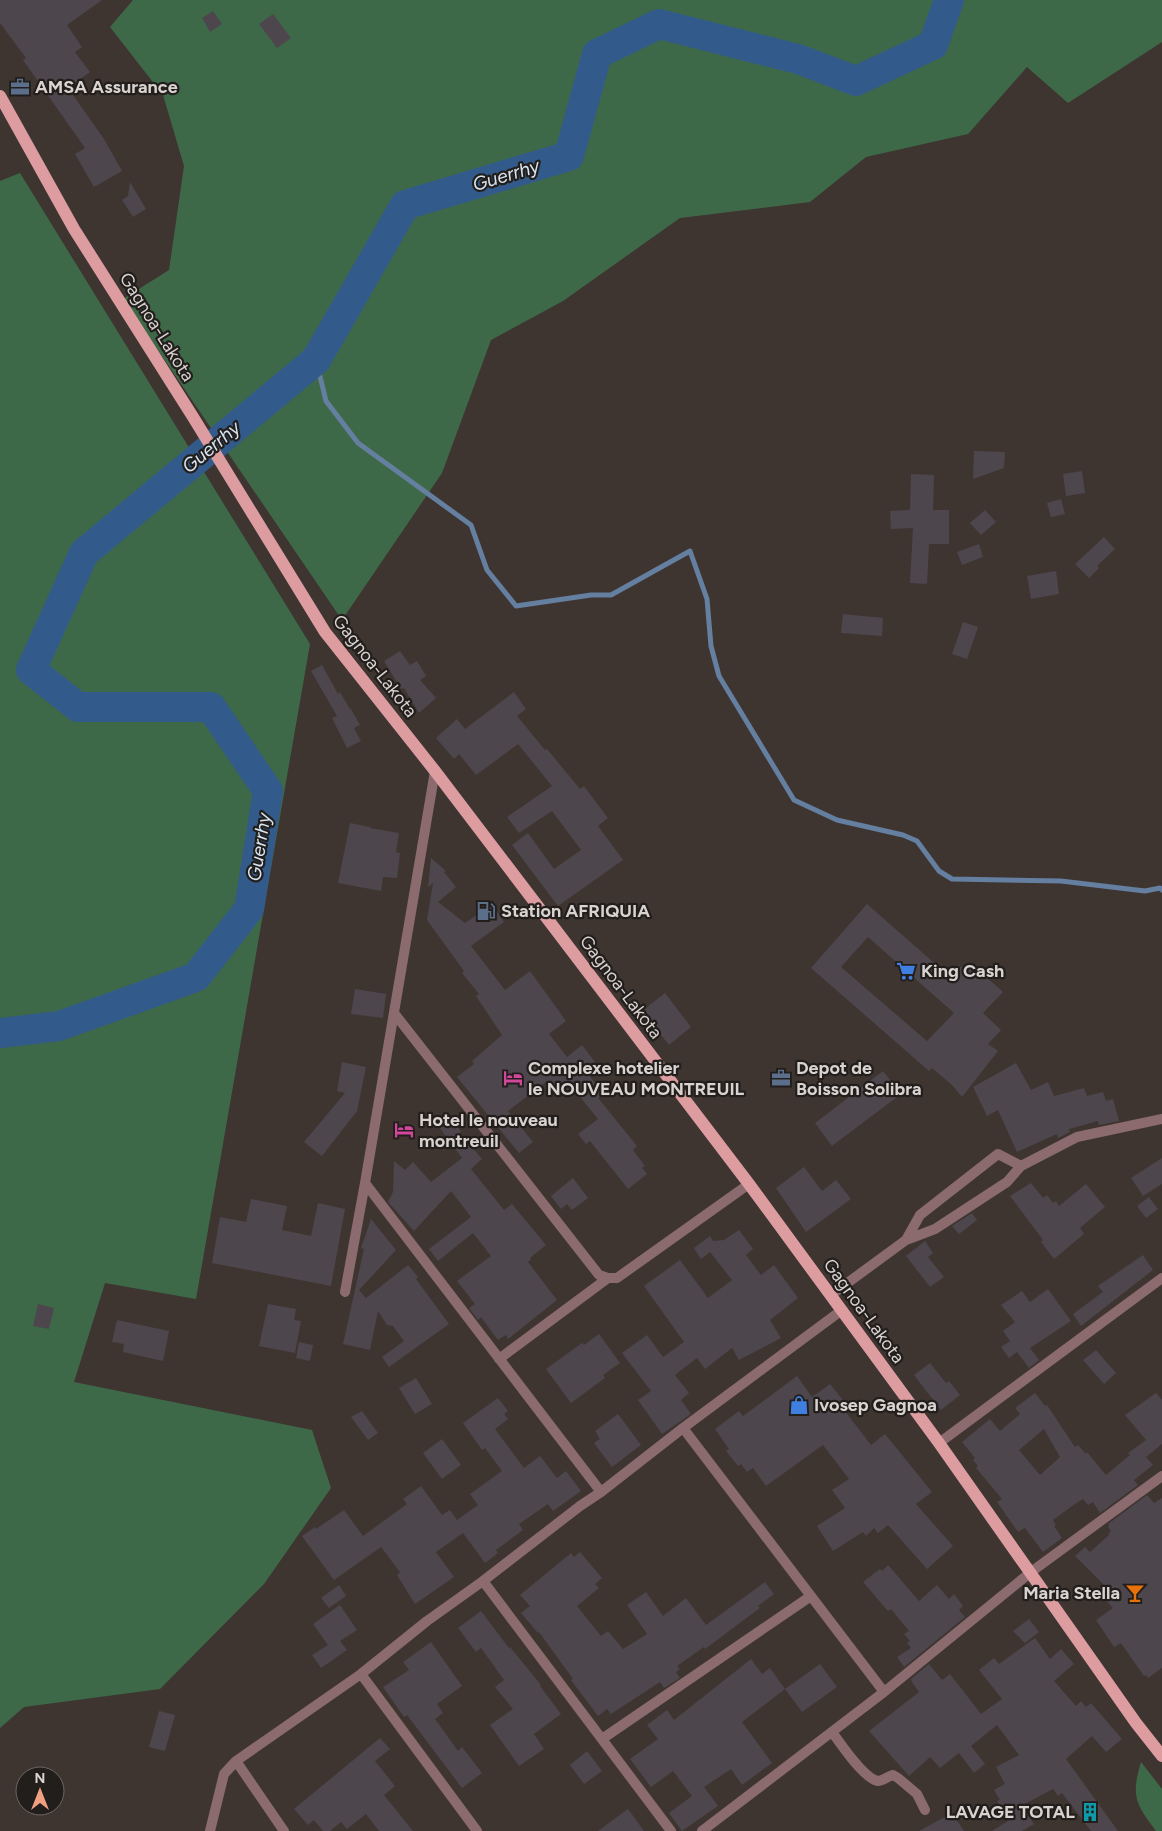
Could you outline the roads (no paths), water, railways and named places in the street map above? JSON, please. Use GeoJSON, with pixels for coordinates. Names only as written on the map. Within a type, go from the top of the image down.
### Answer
{"type":"FeatureCollection","features":[{"type":"Feature","properties":{"kind":"main road","name":"Gagnoa-Lakota"},"geometry":{"type":"LineString","coordinates":[[0,96],[74,229],[228,473],[325,632],[435,771],[749,1184],[939,1443],[1136,1723],[1162,1756]]}},
{"type":"Feature","properties":{"kind":"street"},"geometry":{"type":"LineString","coordinates":[[344,1292],[365,1183],[435,771]]}},
{"type":"Feature","properties":{"kind":"street"},"geometry":{"type":"LineString","coordinates":[[394,1013],[600,1275],[608,1278],[617,1278],[749,1184]]}},
{"type":"Feature","properties":{"kind":"street"},"geometry":{"type":"LineString","coordinates":[[831,1295],[906,1240],[935,1229],[1007,1182],[1021,1166],[1077,1136],[1162,1119]]}},
{"type":"Feature","properties":{"kind":"street"},"geometry":{"type":"LineString","coordinates":[[906,1240],[920,1215],[998,1154],[1021,1166]]}},
{"type":"Feature","properties":{"kind":"street"},"geometry":{"type":"LineString","coordinates":[[365,1183],[601,1492]]}},
{"type":"Feature","properties":{"kind":"street"},"geometry":{"type":"LineString","coordinates":[[499,1358],[608,1278]]}},
{"type":"Feature","properties":{"kind":"street"},"geometry":{"type":"LineString","coordinates":[[939,1443],[1162,1278]]}},
{"type":"Feature","properties":{"kind":"street"},"geometry":{"type":"LineString","coordinates":[[210,1831],[224,1774],[236,1761],[361,1674],[426,1621],[483,1581],[683,1428],[842,1310]]}},
{"type":"Feature","properties":{"kind":"street"},"geometry":{"type":"LineString","coordinates":[[683,1428],[884,1692]]}},
{"type":"Feature","properties":{"kind":"street"},"geometry":{"type":"LineString","coordinates":[[702,1831],[884,1692],[1031,1572],[1162,1476]]}},
{"type":"Feature","properties":{"kind":"street"},"geometry":{"type":"LineString","coordinates":[[483,1581],[671,1831]]}},
{"type":"Feature","properties":{"kind":"street"},"geometry":{"type":"LineString","coordinates":[[602,1739],[811,1596]]}},
{"type":"Feature","properties":{"kind":"street"},"geometry":{"type":"LineString","coordinates":[[361,1674],[477,1831]]}},
{"type":"Feature","properties":{"kind":"street"},"geometry":{"type":"LineString","coordinates":[[832,1732],[861,1769],[879,1781],[889,1776],[895,1776],[917,1794],[925,1810]]}},
{"type":"Feature","properties":{"kind":"street"},"geometry":{"type":"LineString","coordinates":[[236,1761],[284,1831]]}},
{"type":"Feature","properties":{"kind":"waterway","name":"Guerrhy"},"geometry":{"type":"LineString","coordinates":[[0,1033],[59,1026],[196,977],[249,909],[268,791],[211,707],[78,707],[31,670],[84,553],[316,360],[405,205],[569,156],[597,54],[659,24],[798,59],[856,81],[933,45],[949,0]]}},
{"type":"Feature","properties":{"kind":"waterway"},"geometry":{"type":"LineString","coordinates":[[316,360],[326,401],[358,443],[471,525],[487,570],[516,606],[591,595],[611,595],[690,551],[707,599],[711,646],[719,676],[794,800],[837,820],[903,835],[917,841],[939,871],[952,879],[1061,881],[1145,891],[1160,888],[1162,890]]}},
{"type":"Feature","properties":{"kind":"place","name":"AMSA Assurance"},"geometry":{"type":"Point","coordinates":[20,87]}},
{"type":"Feature","properties":{"kind":"place","name":"Station AFRIQUIA"},"geometry":{"type":"Point","coordinates":[486,911]}},
{"type":"Feature","properties":{"kind":"place","name":"King Cash"},"geometry":{"type":"Point","coordinates":[906,971]}},
{"type":"Feature","properties":{"kind":"place","name":"Complexe hotelier le NOUVEAU MONTREUIL"},"geometry":{"type":"Point","coordinates":[513,1078]}},
{"type":"Feature","properties":{"kind":"place","name":"Depot de Boisson Solibra"},"geometry":{"type":"Point","coordinates":[781,1078]}},
{"type":"Feature","properties":{"kind":"place","name":"Hotel le nouveau montreuil"},"geometry":{"type":"Point","coordinates":[404,1130]}},
{"type":"Feature","properties":{"kind":"place","name":"Ivosep Gagnoa"},"geometry":{"type":"Point","coordinates":[799,1405]}},
{"type":"Feature","properties":{"kind":"place","name":"Maria Stella"},"geometry":{"type":"Point","coordinates":[1135,1593]}},
{"type":"Feature","properties":{"kind":"place","name":"LAVAGE TOTAL"},"geometry":{"type":"Point","coordinates":[1090,1812]}}]}
